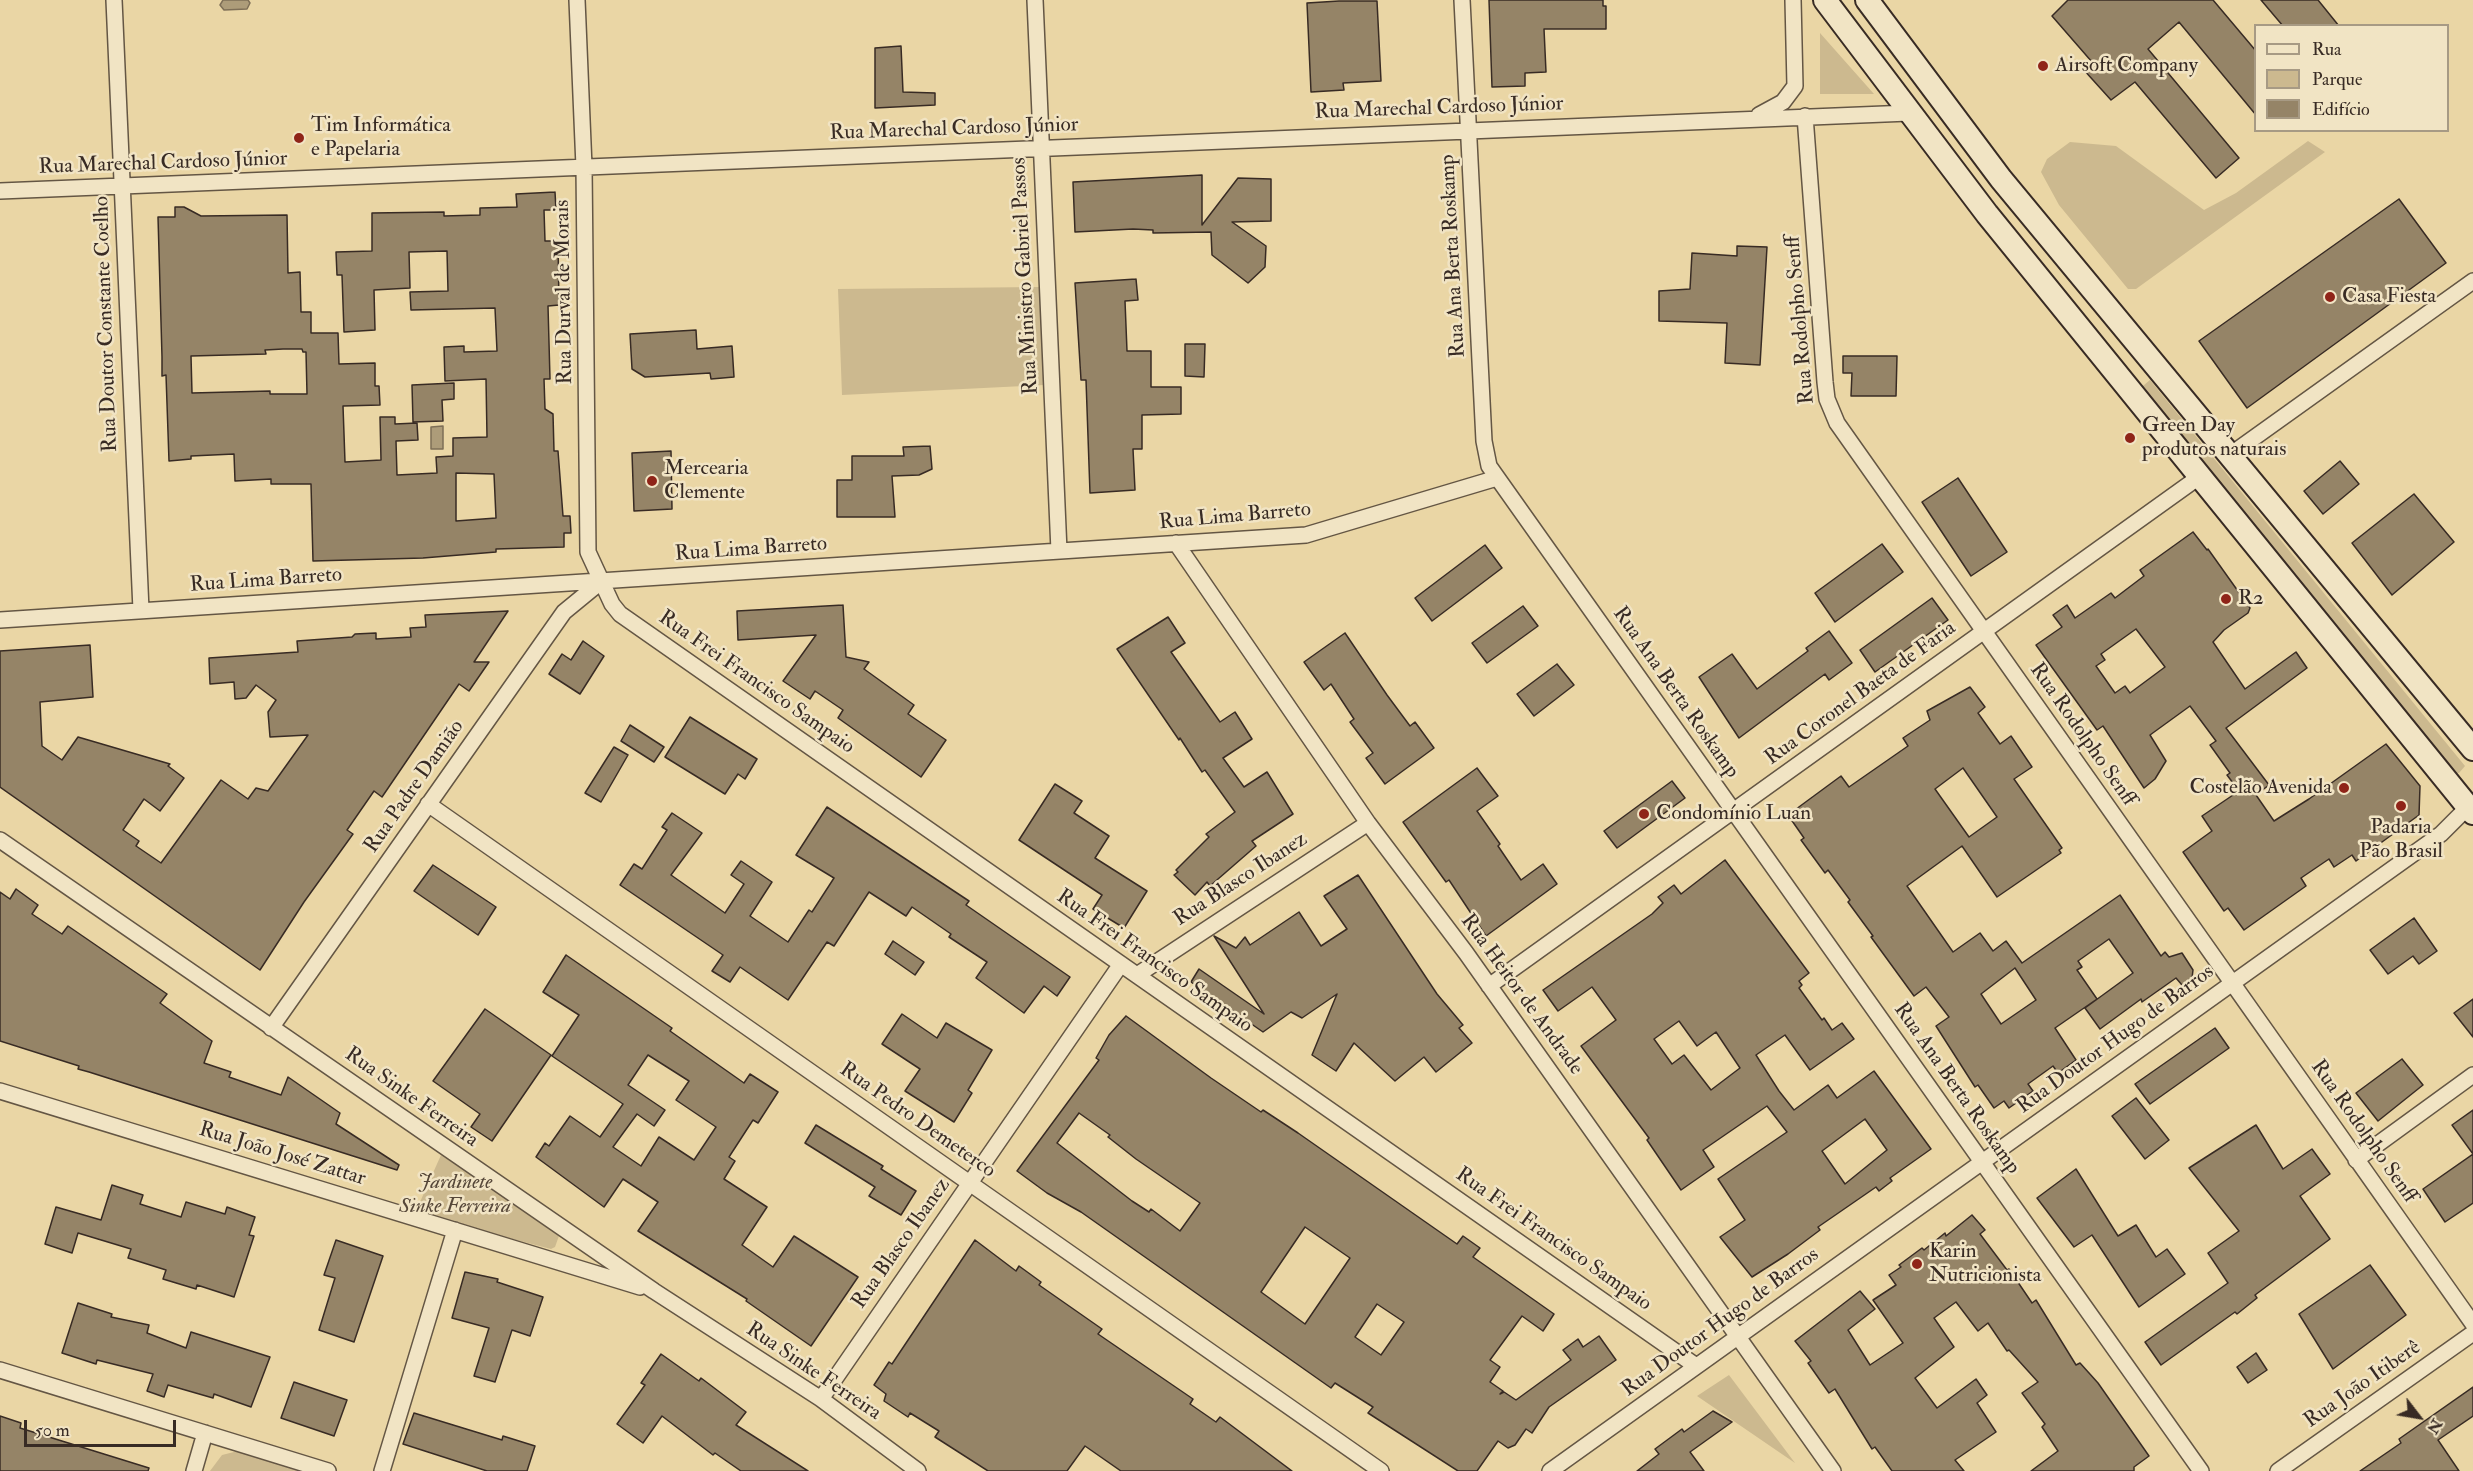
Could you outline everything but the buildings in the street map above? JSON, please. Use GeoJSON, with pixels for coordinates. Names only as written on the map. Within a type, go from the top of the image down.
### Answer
{"type":"FeatureCollection","features":[{"type":"Feature","properties":{"kind":"main road"},"geometry":{"type":"LineString","coordinates":[[1825,0],[1987,214],[2199,477],[2471,805]]}},
{"type":"Feature","properties":{"kind":"main road"},"geometry":{"type":"LineString","coordinates":[[1867,0],[2001,179],[2473,748]]}},
{"type":"Feature","properties":{"kind":"street","name":"Rua Doutor Constante Coelho"},"geometry":{"type":"LineString","coordinates":[[114,0],[141,610]]}},
{"type":"Feature","properties":{"kind":"street","name":"Rua Durval de Morais"},"geometry":{"type":"LineString","coordinates":[[577,0],[584,167],[588,552],[603,580]]}},
{"type":"Feature","properties":{"kind":"street","name":"Rua Ministro Gabriel Passos"},"geometry":{"type":"LineString","coordinates":[[1035,0],[1059,551]]}},
{"type":"Feature","properties":{"kind":"street","name":"Rua Ana Berta Roskamp"},"geometry":{"type":"LineString","coordinates":[[1462,0],[1484,441],[1489,466],[2201,1471]]}},
{"type":"Feature","properties":{"kind":"street"},"geometry":{"type":"LineString","coordinates":[[1753,117],[1784,102],[1795,86],[1793,0]]}},
{"type":"Feature","properties":{"kind":"street","name":"Rua Marechal Cardoso Júnior"},"geometry":{"type":"LineString","coordinates":[[0,192],[1753,117],[1909,113]]}},
{"type":"Feature","properties":{"kind":"street","name":"Rua Rodolpho Senff"},"geometry":{"type":"LineString","coordinates":[[1805,116],[1825,382],[1831,413],[1847,441],[2473,1324]]}},
{"type":"Feature","properties":{"kind":"street"},"geometry":{"type":"LineString","coordinates":[[2230,455],[2473,281]]}},
{"type":"Feature","properties":{"kind":"street","name":"Rua Coronel Baeta de Faria"},"geometry":{"type":"LineString","coordinates":[[1489,986],[2199,477]]}},
{"type":"Feature","properties":{"kind":"street","name":"Rua Lima Barreto"},"geometry":{"type":"LineString","coordinates":[[0,620],[1306,535],[1497,478]]}},
{"type":"Feature","properties":{"kind":"street","name":"Rua Heitor de Andrade"},"geometry":{"type":"LineString","coordinates":[[1176,543],[1368,823],[1489,986],[1833,1471]]}},
{"type":"Feature","properties":{"kind":"street","name":"Rua Padre Damião"},"geometry":{"type":"LineString","coordinates":[[271,1028],[564,612],[603,580]]}},
{"type":"Feature","properties":{"kind":"street","name":"Rua Frei Francisco Sampaio"},"geometry":{"type":"LineString","coordinates":[[603,580],[612,604],[620,614],[1696,1366]]}},
{"type":"Feature","properties":{"kind":"street","name":"Rua Pedro Demeterco"},"geometry":{"type":"LineString","coordinates":[[428,804],[1381,1471]]}},
{"type":"Feature","properties":{"kind":"street","name":"Rua Doutor Hugo de Barros"},"geometry":{"type":"LineString","coordinates":[[1550,1471],[2441,834],[2471,805]]}},
{"type":"Feature","properties":{"kind":"street","name":"Rua Blasco Ibanez"},"geometry":{"type":"LineString","coordinates":[[1137,975],[1368,823]]}},
{"type":"Feature","properties":{"kind":"street","name":"Rua Sinke Ferreira"},"geometry":{"type":"LineString","coordinates":[[0,840],[654,1291],[821,1399],[918,1471]]}},
{"type":"Feature","properties":{"kind":"street","name":"Rua Blasco Ibanez"},"geometry":{"type":"LineString","coordinates":[[821,1399],[1121,964]]}},
{"type":"Feature","properties":{"kind":"street"},"geometry":{"type":"LineString","coordinates":[[2356,1160],[2473,1075]]}},
{"type":"Feature","properties":{"kind":"street","name":"Rua João José Zattar"},"geometry":{"type":"LineString","coordinates":[[0,1091],[654,1291]]}},
{"type":"Feature","properties":{"kind":"street"},"geometry":{"type":"LineString","coordinates":[[381,1471],[455,1230]]}},
{"type":"Feature","properties":{"kind":"street","name":"Rua João Itiberê"},"geometry":{"type":"LineString","coordinates":[[2278,1471],[2473,1333]]}},
{"type":"Feature","properties":{"kind":"street"},"geometry":{"type":"LineString","coordinates":[[0,1370],[328,1471]]}},
{"type":"Feature","properties":{"kind":"street"},"geometry":{"type":"LineString","coordinates":[[194,1471],[205,1433]]}},
{"type":"Feature","properties":{"kind":"green space"},"geometry":{"type":"Polygon","coordinates":[[[1820,33],[1874,94],[1820,94],[1820,33]]]}},
{"type":"Feature","properties":{"kind":"green space"},"geometry":{"type":"Polygon","coordinates":[[[2308,141],[2325,152],[2136,289],[2128,289],[2059,205],[2041,172],[2047,159],[2070,142],[2116,146],[2204,210],[2236,193],[2308,141]]]}},
{"type":"Feature","properties":{"kind":"green space"},"geometry":{"type":"Polygon","coordinates":[[[1040,287],[1044,385],[842,395],[838,289],[1040,287]]]}},
{"type":"Feature","properties":{"kind":"green space"},"geometry":{"type":"Polygon","coordinates":[[[2150,380],[2465,766],[2459,773],[2455,773],[2138,390],[2150,380]]]}},
{"type":"Feature","properties":{"kind":"green space","name":"Jardinete Sinke Ferreira"},"geometry":{"type":"Polygon","coordinates":[[[441,1155],[560,1233],[555,1247],[551,1249],[416,1211],[441,1155]]]}},
{"type":"Feature","properties":{"kind":"green space"},"geometry":{"type":"Polygon","coordinates":[[[1729,1375],[1795,1463],[1697,1396],[1729,1375]]]}},
{"type":"Feature","properties":{"kind":"green space"},"geometry":{"type":"Polygon","coordinates":[[[234,1452],[301,1471],[210,1471],[222,1455],[234,1452]]]}},
{"type":"Feature","properties":{"kind":"shaded area"},"geometry":{"type":"Polygon","coordinates":[[[223,0],[248,0],[250,3],[247,9],[224,10],[220,5],[223,0]]]}},
{"type":"Feature","properties":{"kind":"shaded area"},"geometry":{"type":"Polygon","coordinates":[[[443,426],[443,449],[431,449],[431,427],[443,426]]]}},
{"type":"Feature","properties":{"kind":"place","name":"Airsoft Company"},"geometry":{"type":"Point","coordinates":[2043,66]}},
{"type":"Feature","properties":{"kind":"place","name":"Tim Informática e Papelaria"},"geometry":{"type":"Point","coordinates":[299,138]}},
{"type":"Feature","properties":{"kind":"place","name":"Casa Fiesta"},"geometry":{"type":"Point","coordinates":[2330,297]}},
{"type":"Feature","properties":{"kind":"place","name":"Green Day produtos naturais"},"geometry":{"type":"Point","coordinates":[2130,438]}},
{"type":"Feature","properties":{"kind":"place","name":"Mercearia Clemente"},"geometry":{"type":"Point","coordinates":[652,481]}},
{"type":"Feature","properties":{"kind":"place","name":"R2"},"geometry":{"type":"Point","coordinates":[2226,599]}},
{"type":"Feature","properties":{"kind":"place","name":"Costelão Avenida"},"geometry":{"type":"Point","coordinates":[2344,788]}},
{"type":"Feature","properties":{"kind":"place","name":"Padaria Pão Brasil"},"geometry":{"type":"Point","coordinates":[2401,806]}},
{"type":"Feature","properties":{"kind":"place","name":"Condomínio Luan"},"geometry":{"type":"Point","coordinates":[1644,814]}},
{"type":"Feature","properties":{"kind":"place","name":"Karin Nutricionista"},"geometry":{"type":"Point","coordinates":[1917,1264]}}]}
